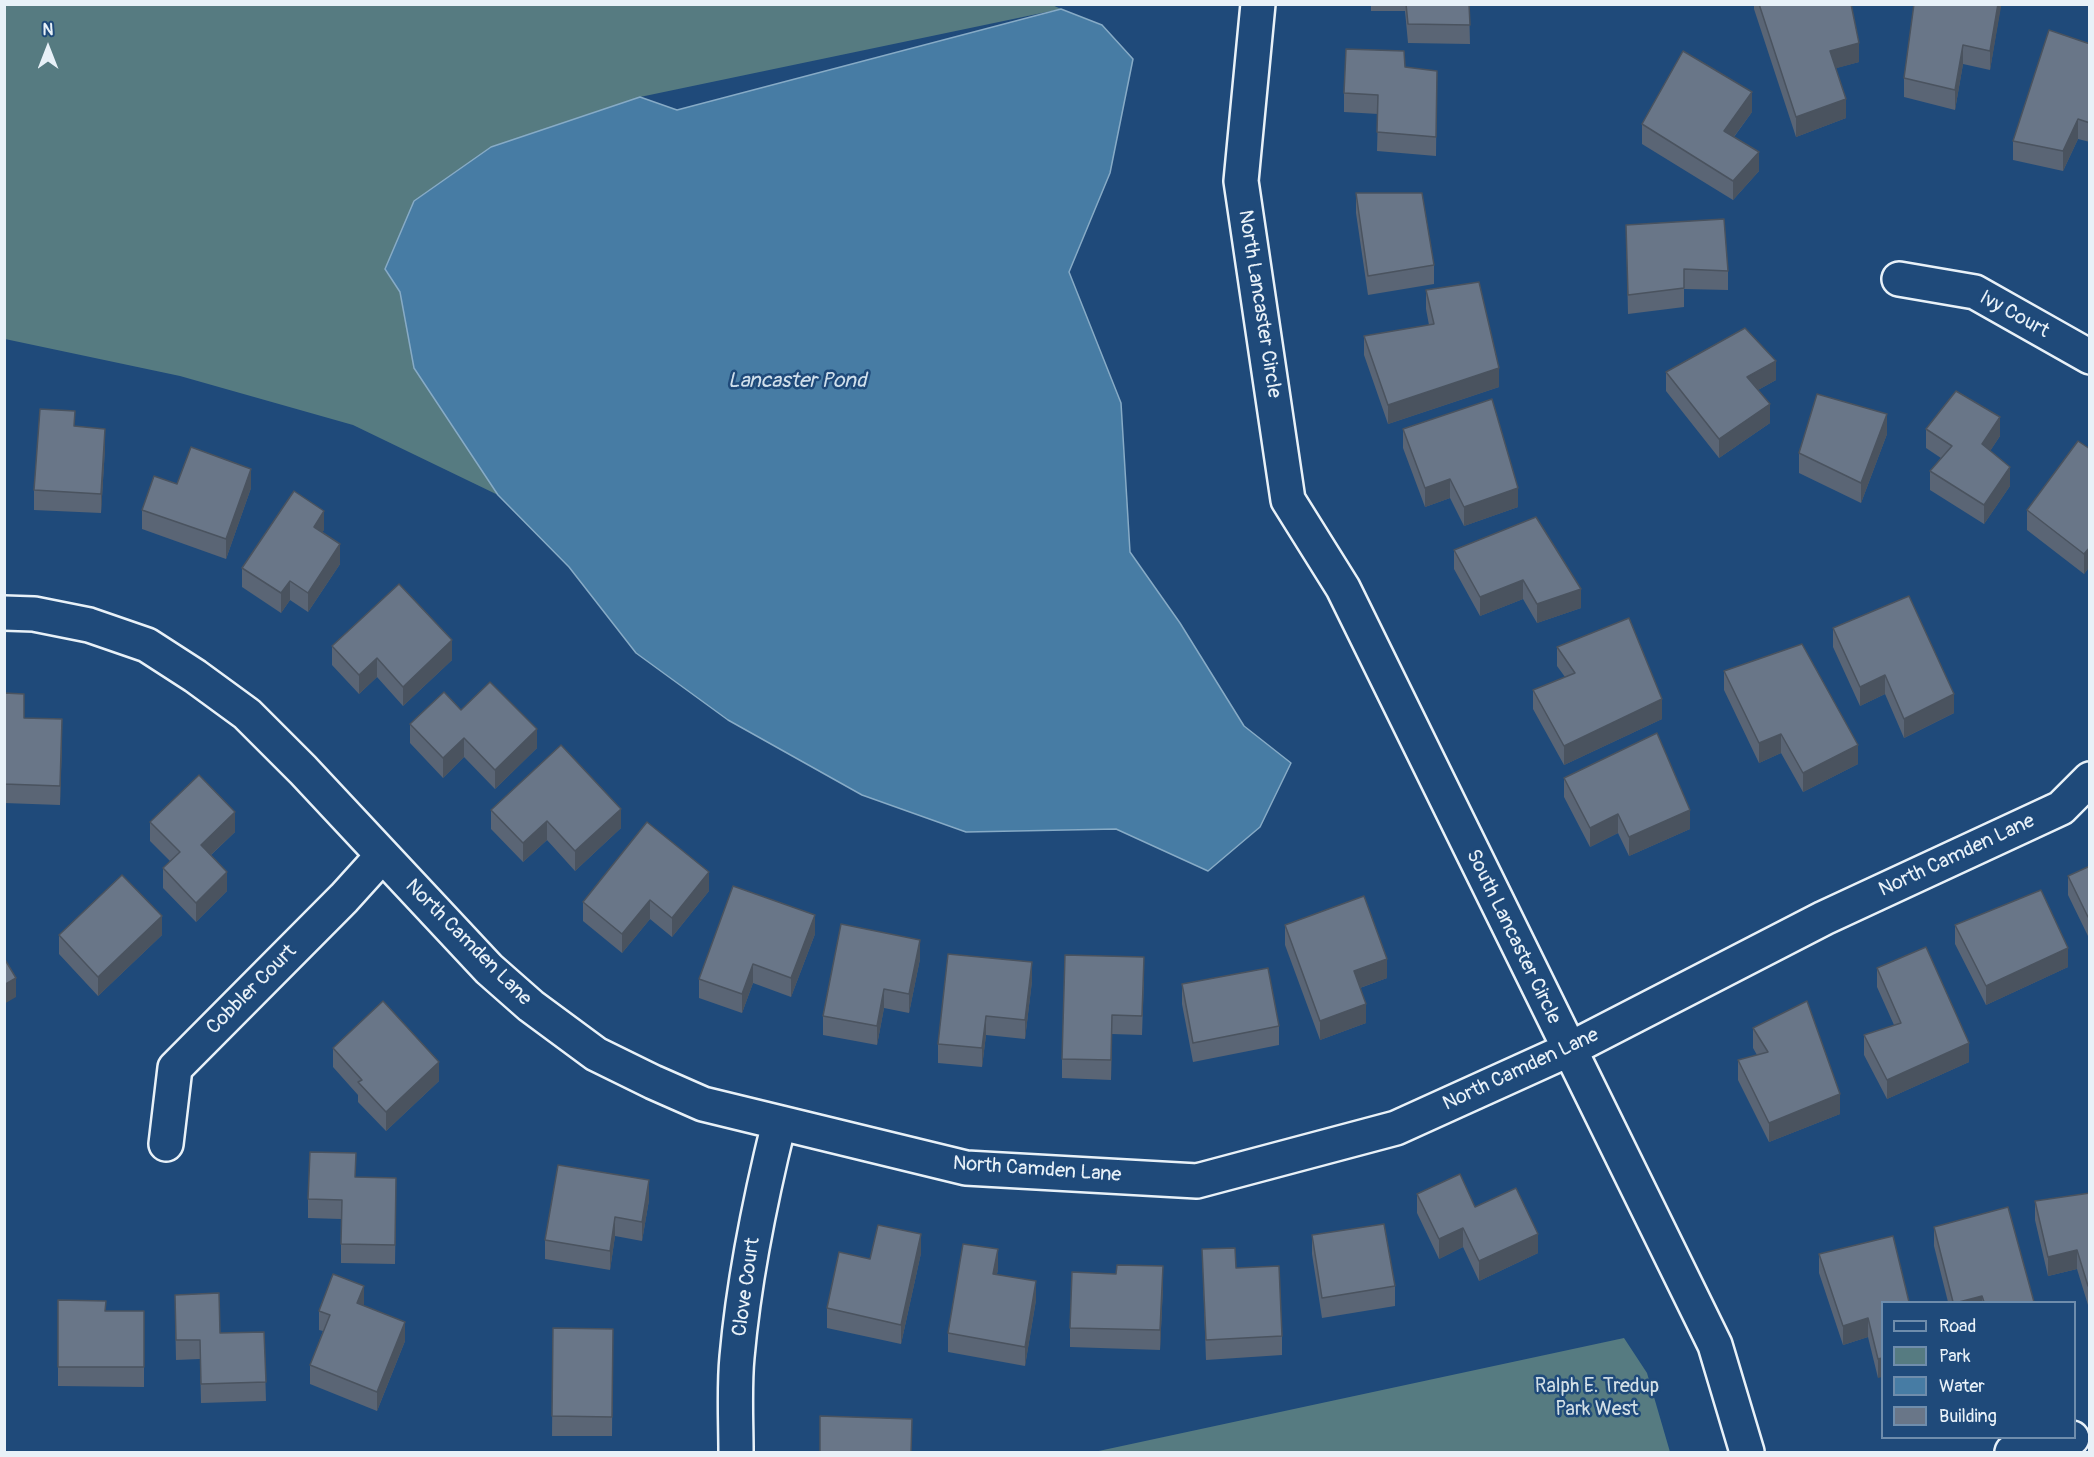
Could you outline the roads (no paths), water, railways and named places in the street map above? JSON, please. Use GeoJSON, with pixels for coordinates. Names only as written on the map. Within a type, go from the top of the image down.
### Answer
{"type":"FeatureCollection","features":[{"type":"Feature","properties":{"kind":"street","name":"North Lancaster Circle"},"geometry":{"type":"LineString","coordinates":[[1258,4],[1240,181],[1288,500],[1343,588]]}},
{"type":"Feature","properties":{"kind":"street","name":"Ivy Court"},"geometry":{"type":"LineString","coordinates":[[1899,279],[1975,292],[2090,357]]}},
{"type":"Feature","properties":{"kind":"street","name":"South Lancaster Circle"},"geometry":{"type":"LineString","coordinates":[[1343,588],[1714,1345],[1747,1452]]}},
{"type":"Feature","properties":{"kind":"street","name":"North Camden Lane"},"geometry":{"type":"LineString","coordinates":[[4,613],[34,614],[90,626],[147,645],[248,714],[489,969],[531,1006],[596,1054],[652,1082],[704,1104],[966,1168],[1197,1181],[1396,1128],[1568,1050],[1824,918],[2061,808],[2090,779]]}},
{"type":"Feature","properties":{"kind":"street","name":"Cobbler Court"},"geometry":{"type":"LineString","coordinates":[[166,1144],[175,1068],[344,898],[382,856]]}},
{"type":"Feature","properties":{"kind":"street","name":"Clove Court"},"geometry":{"type":"LineString","coordinates":[[736,1452],[737,1359],[747,1276],[766,1175],[779,1123]]}},
{"type":"Feature","properties":{"kind":"street"},"geometry":{"type":"LineString","coordinates":[[2012,1452],[2065,1439]]}},
{"type":"Feature","properties":{"kind":"water","name":"Lancaster Pond"},"geometry":{"type":"Polygon","coordinates":[[[1061,9],[1102,25],[1133,59],[1110,173],[1069,272],[1121,403],[1130,552],[1180,623],[1244,726],[1291,763],[1260,827],[1208,871],[1116,829],[966,832],[862,795],[728,720],[636,653],[569,567],[498,495],[414,368],[400,292],[385,269],[414,201],[491,147],[640,97],[677,110],[1061,9]]]}},
{"type":"Feature","properties":{"kind":"park label","name":"Ralph E. Tredup Park West"},"geometry":{"type":"Point","coordinates":[1597,1398]}}]}
